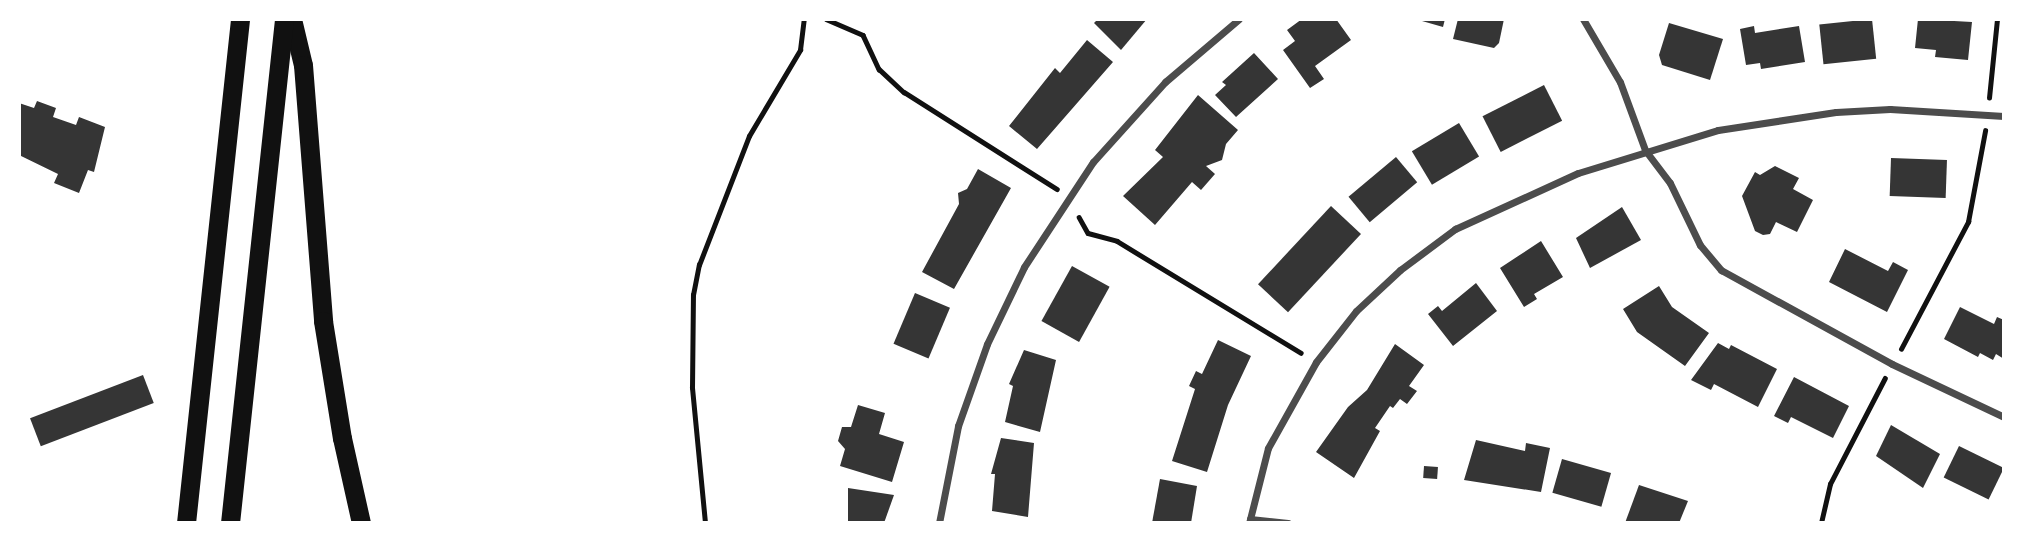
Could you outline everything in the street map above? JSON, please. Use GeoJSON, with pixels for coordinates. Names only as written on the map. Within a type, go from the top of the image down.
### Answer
{"type":"FeatureCollection","features":[{"type":"Feature","properties":{"kind":"highway"},"geometry":{"type":"LineString","coordinates":[[186,523],[240,19]]}},
{"type":"Feature","properties":{"kind":"highway"},"geometry":{"type":"LineString","coordinates":[[230,523],[284,19]]}},
{"type":"Feature","properties":{"kind":"highway"},"geometry":{"type":"LineString","coordinates":[[292,19],[303,65],[323,321],[342,438],[361,523]]}},
{"type":"Feature","properties":{"kind":"street"},"geometry":{"type":"LineString","coordinates":[[939,523],[958,426],[987,344],[1024,267],[1069,196],[1165,82],[1239,19]]}},
{"type":"Feature","properties":{"kind":"street"},"geometry":{"type":"LineString","coordinates":[[1583,19],[1620,82],[1645,150],[1670,183],[1700,245],[1721,270],[1892,364],[2004,417]]}},
{"type":"Feature","properties":{"kind":"street"},"geometry":{"type":"LineString","coordinates":[[1288,523],[1250,521],[1268,448],[1316,362],[1356,311],[1400,270],[1455,229],[1511,200],[1645,150],[1718,130],[1836,112],[1988,113],[2004,116]]}},
{"type":"Feature","properties":{"kind":"path"},"geometry":{"type":"LineString","coordinates":[[705,523],[692,388],[693,295],[699,265],[758,116],[800,50],[804,19]]}},
{"type":"Feature","properties":{"kind":"path"},"geometry":{"type":"LineString","coordinates":[[826,19],[863,35],[879,69],[904,92],[1069,196],[1088,233],[1117,241],[1316,362]]}},
{"type":"Feature","properties":{"kind":"path"},"geometry":{"type":"LineString","coordinates":[[1821,523],[1830,484],[1968,222],[1988,113],[1997,19]]}},
{"type":"Feature","properties":{"kind":"building"},"geometry":{"type":"Polygon","coordinates":[[[1098,19],[1147,19],[1121,50],[1094,23],[1098,19]]]}},
{"type":"Feature","properties":{"kind":"building"},"geometry":{"type":"Polygon","coordinates":[[[1302,19],[1336,19],[1351,40],[1315,66],[1324,79],[1310,88],[1283,50],[1295,41],[1287,30],[1302,19]]]}},
{"type":"Feature","properties":{"kind":"building"},"geometry":{"type":"Polygon","coordinates":[[[1415,19],[1445,19],[1443,27],[1415,19]]]}},
{"type":"Feature","properties":{"kind":"building"},"geometry":{"type":"Polygon","coordinates":[[[1458,19],[1504,19],[1499,43],[1494,48],[1453,39],[1458,19]]]}},
{"type":"Feature","properties":{"kind":"building"},"geometry":{"type":"Polygon","coordinates":[[[1872,19],[1876,59],[1823,64],[1819,25],[1872,19]]]}},
{"type":"Feature","properties":{"kind":"building"},"geometry":{"type":"Polygon","coordinates":[[[1918,19],[1972,22],[1968,60],[1935,57],[1936,50],[1915,48],[1918,19]]]}},
{"type":"Feature","properties":{"kind":"building"},"geometry":{"type":"Polygon","coordinates":[[[1669,23],[1723,39],[1710,80],[1662,65],[1659,55],[1669,23]]]}},
{"type":"Feature","properties":{"kind":"building"},"geometry":{"type":"Polygon","coordinates":[[[1754,26],[1755,33],[1799,26],[1805,62],[1761,69],[1760,63],[1746,65],[1740,29],[1754,26]]]}},
{"type":"Feature","properties":{"kind":"building"},"geometry":{"type":"Polygon","coordinates":[[[1087,40],[1113,62],[1037,149],[1009,126],[1055,68],[1060,73],[1087,40]]]}},
{"type":"Feature","properties":{"kind":"building"},"geometry":{"type":"Polygon","coordinates":[[[1254,53],[1278,79],[1236,117],[1215,95],[1226,85],[1222,82],[1254,53]]]}},
{"type":"Feature","properties":{"kind":"building"},"geometry":{"type":"Polygon","coordinates":[[[1544,85],[1562,121],[1501,152],[1483,116],[1544,85]]]}},
{"type":"Feature","properties":{"kind":"building"},"geometry":{"type":"Polygon","coordinates":[[[1198,95],[1238,130],[1226,144],[1222,160],[1206,166],[1215,174],[1201,190],[1192,182],[1155,225],[1123,196],[1163,157],[1155,150],[1198,95]]]}},
{"type":"Feature","properties":{"kind":"building"},"geometry":{"type":"Polygon","coordinates":[[[37,101],[56,108],[53,117],[76,125],[79,117],[105,127],[94,172],[88,170],[79,193],[54,183],[58,174],[19,155],[19,103],[34,108],[37,101]]]}},
{"type":"Feature","properties":{"kind":"building"},"geometry":{"type":"Polygon","coordinates":[[[1459,123],[1479,156],[1432,185],[1412,151],[1459,123]]]}},
{"type":"Feature","properties":{"kind":"building"},"geometry":{"type":"Polygon","coordinates":[[[1396,157],[1417,182],[1370,222],[1349,197],[1396,157]]]}},
{"type":"Feature","properties":{"kind":"building"},"geometry":{"type":"Polygon","coordinates":[[[1891,158],[1947,160],[1946,198],[1890,196],[1891,158]]]}},
{"type":"Feature","properties":{"kind":"building"},"geometry":{"type":"Polygon","coordinates":[[[1775,166],[1799,178],[1793,189],[1813,200],[1797,232],[1776,222],[1770,234],[1763,235],[1755,231],[1742,196],[1755,172],[1760,175],[1775,166]]]}},
{"type":"Feature","properties":{"kind":"building"},"geometry":{"type":"Polygon","coordinates":[[[978,169],[1011,188],[954,289],[922,272],[959,204],[958,193],[967,189],[978,169]]]}},
{"type":"Feature","properties":{"kind":"building"},"geometry":{"type":"Polygon","coordinates":[[[1331,206],[1361,234],[1288,312],[1258,284],[1331,206]]]}},
{"type":"Feature","properties":{"kind":"building"},"geometry":{"type":"Polygon","coordinates":[[[1622,207],[1641,240],[1590,268],[1576,238],[1622,207]]]}},
{"type":"Feature","properties":{"kind":"building"},"geometry":{"type":"Polygon","coordinates":[[[1541,241],[1563,277],[1534,294],[1537,299],[1524,307],[1500,268],[1541,241]]]}},
{"type":"Feature","properties":{"kind":"building"},"geometry":{"type":"Polygon","coordinates":[[[1845,249],[1888,271],[1893,262],[1908,270],[1887,312],[1829,282],[1845,249]]]}},
{"type":"Feature","properties":{"kind":"building"},"geometry":{"type":"Polygon","coordinates":[[[1072,266],[1110,287],[1079,342],[1041,321],[1072,266]]]}},
{"type":"Feature","properties":{"kind":"building"},"geometry":{"type":"Polygon","coordinates":[[[1476,283],[1497,311],[1453,346],[1428,314],[1438,306],[1442,311],[1476,283]]]}},
{"type":"Feature","properties":{"kind":"building"},"geometry":{"type":"Polygon","coordinates":[[[1659,286],[1672,307],[1709,333],[1685,366],[1637,332],[1623,309],[1659,286]]]}},
{"type":"Feature","properties":{"kind":"building"},"geometry":{"type":"Polygon","coordinates":[[[915,293],[950,308],[928,358],[894,344],[915,293]]]}},
{"type":"Feature","properties":{"kind":"building"},"geometry":{"type":"Polygon","coordinates":[[[1960,307],[1994,324],[1997,317],[2004,320],[2004,359],[1996,354],[1993,360],[1980,353],[1978,357],[1944,339],[1960,307]]]}},
{"type":"Feature","properties":{"kind":"building"},"geometry":{"type":"Polygon","coordinates":[[[1218,340],[1251,356],[1228,405],[1207,472],[1172,461],[1195,389],[1189,386],[1196,371],[1202,374],[1218,340]]]}},
{"type":"Feature","properties":{"kind":"building"},"geometry":{"type":"Polygon","coordinates":[[[1718,343],[1729,349],[1731,345],[1777,369],[1758,407],[1714,384],[1711,390],[1691,380],[1718,343]]]}},
{"type":"Feature","properties":{"kind":"building"},"geometry":{"type":"Polygon","coordinates":[[[1395,344],[1424,365],[1409,386],[1417,391],[1407,404],[1400,399],[1393,408],[1390,406],[1375,428],[1380,431],[1354,478],[1316,452],[1348,407],[1367,390],[1395,344]]]}},
{"type":"Feature","properties":{"kind":"building"},"geometry":{"type":"Polygon","coordinates":[[[1024,350],[1056,360],[1040,432],[1005,422],[1013,386],[1009,384],[1024,350]]]}},
{"type":"Feature","properties":{"kind":"building"},"geometry":{"type":"Polygon","coordinates":[[[143,375],[154,403],[41,446],[30,418],[143,375]]]}},
{"type":"Feature","properties":{"kind":"building"},"geometry":{"type":"Polygon","coordinates":[[[1794,377],[1849,406],[1833,438],[1791,417],[1788,423],[1774,416],[1794,377]]]}},
{"type":"Feature","properties":{"kind":"building"},"geometry":{"type":"Polygon","coordinates":[[[858,405],[885,413],[879,434],[904,442],[892,482],[840,466],[845,449],[838,441],[842,427],[851,427],[858,405]]]}},
{"type":"Feature","properties":{"kind":"building"},"geometry":{"type":"Polygon","coordinates":[[[1891,425],[1940,454],[1923,488],[1876,456],[1891,425]]]}},
{"type":"Feature","properties":{"kind":"building"},"geometry":{"type":"Polygon","coordinates":[[[1001,438],[1034,443],[1028,517],[992,511],[995,474],[991,474],[1001,438]]]}},
{"type":"Feature","properties":{"kind":"building"},"geometry":{"type":"Polygon","coordinates":[[[1476,440],[1525,451],[1526,443],[1550,448],[1541,492],[1464,480],[1476,440]]]}},
{"type":"Feature","properties":{"kind":"building"},"geometry":{"type":"Polygon","coordinates":[[[1959,446],[2004,468],[1989,499],[1944,477],[1959,446]]]}},
{"type":"Feature","properties":{"kind":"building"},"geometry":{"type":"Polygon","coordinates":[[[1562,459],[1611,473],[1601,507],[1552,493],[1562,459]]]}},
{"type":"Feature","properties":{"kind":"building"},"geometry":{"type":"Polygon","coordinates":[[[1424,466],[1438,467],[1437,479],[1423,478],[1424,466]]]}},
{"type":"Feature","properties":{"kind":"building"},"geometry":{"type":"Polygon","coordinates":[[[1160,479],[1197,486],[1191,523],[1152,523],[1160,479]]]}},
{"type":"Feature","properties":{"kind":"building"},"geometry":{"type":"Polygon","coordinates":[[[1639,485],[1688,501],[1679,523],[1625,523],[1639,485]]]}},
{"type":"Feature","properties":{"kind":"building"},"geometry":{"type":"Polygon","coordinates":[[[848,488],[894,495],[884,523],[848,523],[848,488]]]}}]}
